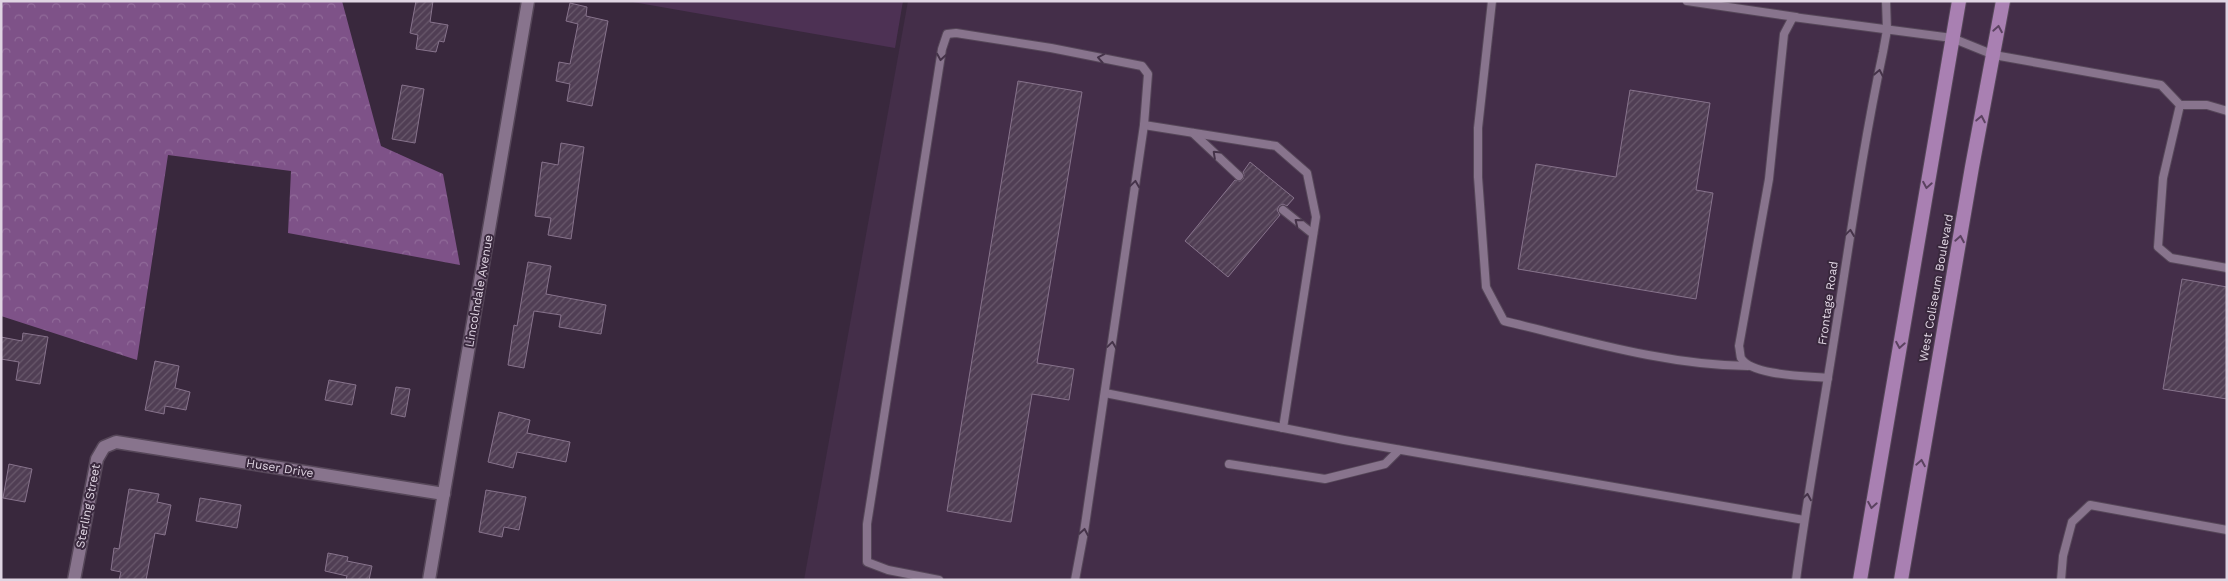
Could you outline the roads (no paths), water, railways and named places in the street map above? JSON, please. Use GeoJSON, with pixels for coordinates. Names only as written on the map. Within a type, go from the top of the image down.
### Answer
{"type":"FeatureCollection","features":[{"type":"Feature","properties":{"kind":"highway","name":"West Coliseum Boulevard"},"geometry":{"type":"LineString","coordinates":[[1860,580],[1959,1]]}},
{"type":"Feature","properties":{"kind":"highway","name":"West Coliseum Boulevard"},"geometry":{"type":"LineString","coordinates":[[1901,580],[1972,167],[2003,1]]}},
{"type":"Feature","properties":{"kind":"street","name":"Lincolndale Avenue"},"geometry":{"type":"LineString","coordinates":[[429,580],[528,1]]}},
{"type":"Feature","properties":{"kind":"street","name":"Huser Drive"},"geometry":{"type":"LineString","coordinates":[[116,442],[444,494]]}},
{"type":"Feature","properties":{"kind":"street","name":"Sterling Street"},"geometry":{"type":"LineString","coordinates":[[74,580],[97,459],[104,447],[116,442]]}},
{"type":"Feature","properties":{"kind":"lane"},"geometry":{"type":"LineString","coordinates":[[1492,1],[1478,128],[1478,177],[1486,287],[1504,321],[1663,358],[1712,365],[1748,366],[1762,371],[1828,378]]}},
{"type":"Feature","properties":{"kind":"lane"},"geometry":{"type":"LineString","coordinates":[[1687,1],[1952,38],[1994,55],[2161,85],[2180,105],[2207,105],[2227,111]]}},
{"type":"Feature","properties":{"kind":"lane","name":"Frontage Road"},"geometry":{"type":"LineString","coordinates":[[1796,580],[1851,224],[1887,30],[1886,1]]}},
{"type":"Feature","properties":{"kind":"lane"},"geometry":{"type":"LineString","coordinates":[[1748,366],[1741,358],[1739,346],[1769,179],[1784,34],[1793,17],[1796,17]]}},
{"type":"Feature","properties":{"kind":"lane"},"geometry":{"type":"LineString","coordinates":[[939,580],[888,570],[867,562],[867,524],[942,49],[947,34],[956,33],[1051,48],[1142,66],[1148,74],[1144,125],[1105,393],[1075,580]]}},
{"type":"Feature","properties":{"kind":"lane"},"geometry":{"type":"LineString","coordinates":[[2180,105],[2163,178],[2158,247],[2171,258],[2227,268]]}},
{"type":"Feature","properties":{"kind":"lane"},"geometry":{"type":"LineString","coordinates":[[1144,125],[1276,146],[1307,173],[1316,217],[1283,428]]}},
{"type":"Feature","properties":{"kind":"lane"},"geometry":{"type":"LineString","coordinates":[[1193,132],[1239,176]]}},
{"type":"Feature","properties":{"kind":"lane"},"geometry":{"type":"LineString","coordinates":[[1283,210],[1313,234]]}},
{"type":"Feature","properties":{"kind":"lane"},"geometry":{"type":"LineString","coordinates":[[1105,393],[1400,450],[1804,520]]}},
{"type":"Feature","properties":{"kind":"lane"},"geometry":{"type":"LineString","coordinates":[[1230,464],[1325,479],[1384,464],[1400,450]]}},
{"type":"Feature","properties":{"kind":"lane"},"geometry":{"type":"LineString","coordinates":[[2061,580],[2062,556],[2072,522],[2090,505],[2227,530]]}}]}
